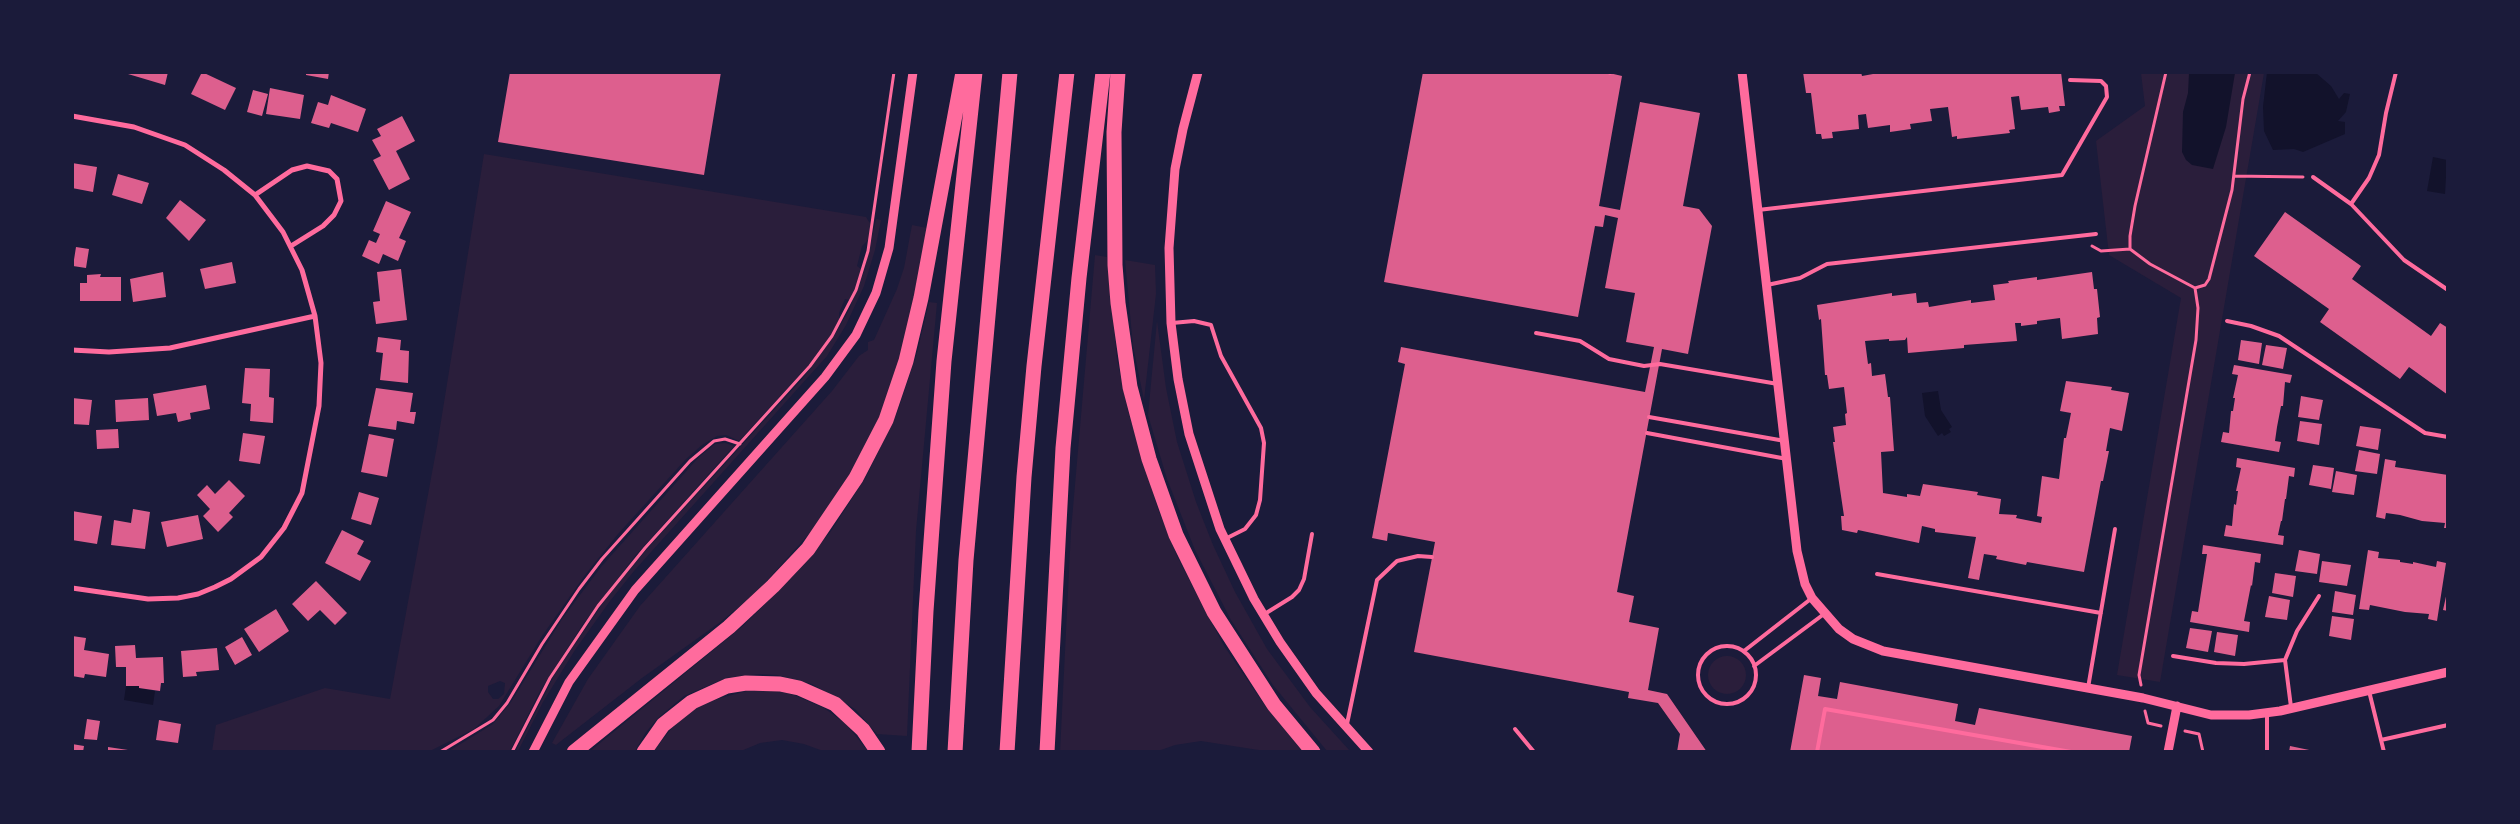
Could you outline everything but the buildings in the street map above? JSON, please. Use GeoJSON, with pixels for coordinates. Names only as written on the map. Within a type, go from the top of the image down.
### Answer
{"type":"FeatureCollection","features":[{"type":"Feature","properties":{"kind":"highway"},"geometry":{"type":"LineString","coordinates":[[577,749],[729,626],[773,586],[808,549],[856,478],[886,420],[908,354],[921,298],[963,72]]}},
{"type":"Feature","properties":{"kind":"highway"},"geometry":{"type":"LineString","coordinates":[[919,752],[926,601],[944,361],[975,72]]}},
{"type":"Feature","properties":{"kind":"highway"},"geometry":{"type":"LineString","coordinates":[[956,752],[966,560],[1010,72]]}},
{"type":"Feature","properties":{"kind":"highway"},"geometry":{"type":"LineString","coordinates":[[1007,752],[1024,476],[1034,366],[1067,72]]}},
{"type":"Feature","properties":{"kind":"highway"},"geometry":{"type":"LineString","coordinates":[[1047,752],[1063,448],[1080,269],[1103,72]]}},
{"type":"Feature","properties":{"kind":"highway"},"geometry":{"type":"LineString","coordinates":[[1118,72],[1114,132],[1114,265],[1130,387],[1146,450],[1176,535],[1210,604],[1258,682],[1313,752]]}},
{"type":"Feature","properties":{"kind":"highway"},"geometry":{"type":"LineString","coordinates":[[644,752],[663,724],[692,702],[727,686],[746,683],[780,684],[799,688],[835,704],[863,730],[878,752]]}},
{"type":"Feature","properties":{"kind":"street"},"geometry":{"type":"LineString","coordinates":[[533,752],[569,682],[635,590],[826,378],[856,335],[876,293],[889,248],[913,72]]}},
{"type":"Feature","properties":{"kind":"street"},"geometry":{"type":"LineString","coordinates":[[1198,72],[1185,120],[1175,169],[1169,248],[1171,323],[1179,387],[1189,434],[1207,494],[1238,570],[1264,615],[1316,693],[1369,752]]}},
{"type":"Feature","properties":{"kind":"street"},"geometry":{"type":"LineString","coordinates":[[1742,72],[1800,568],[1812,598],[1839,629],[1853,639],[1883,651],[2088,688],[2177,706],[2211,715],[2231,716],[2291,709],[2448,672]]}},
{"type":"Feature","properties":{"kind":"street"},"geometry":{"type":"LineString","coordinates":[[72,116],[134,127],[185,145],[224,170],[255,195],[271,214],[291,246],[302,270],[315,316],[320,344],[321,383],[307,474],[294,512],[261,557],[231,579],[215,587],[198,594],[178,598],[148,599],[72,588]]}},
{"type":"Feature","properties":{"kind":"street"},"geometry":{"type":"LineString","coordinates":[[255,195],[292,170],[307,166],[329,171],[337,179],[340,189],[340,201],[334,215],[323,226],[291,246]]}},
{"type":"Feature","properties":{"kind":"street"},"geometry":{"type":"LineString","coordinates":[[72,350],[109,352],[170,348],[315,316]]}},
{"type":"Feature","properties":{"kind":"street"},"geometry":{"type":"LineString","coordinates":[[2168,752],[2177,706]]}},
{"type":"Feature","properties":{"kind":"lane"},"geometry":{"type":"LineString","coordinates":[[2351,204],[2369,178],[2379,155],[2396,72]]}},
{"type":"Feature","properties":{"kind":"lane"},"geometry":{"type":"LineString","coordinates":[[1758,210],[2062,175],[2107,97],[2106,86],[2101,81],[2070,80]]}},
{"type":"Feature","properties":{"kind":"lane"},"geometry":{"type":"LineString","coordinates":[[2313,177],[2351,204],[2404,260],[2448,290]]}},
{"type":"Feature","properties":{"kind":"lane"},"geometry":{"type":"LineString","coordinates":[[1767,286],[1800,278],[1828,264],[2096,234]]}},
{"type":"Feature","properties":{"kind":"lane"},"geometry":{"type":"LineString","coordinates":[[1171,323],[1194,321],[1211,325],[1221,356],[1261,428],[1264,443],[1260,500],[1256,516],[1245,529],[1225,539]]}},
{"type":"Feature","properties":{"kind":"lane"},"geometry":{"type":"LineString","coordinates":[[2227,321],[2251,326],[2279,336],[2425,433],[2448,437]]}},
{"type":"Feature","properties":{"kind":"lane"},"geometry":{"type":"LineString","coordinates":[[1536,333],[1580,341],[1609,359],[1644,366],[1660,364],[1778,384]]}},
{"type":"Feature","properties":{"kind":"lane"},"geometry":{"type":"LineString","coordinates":[[1650,417],[1785,441]]}},
{"type":"Feature","properties":{"kind":"lane"},"geometry":{"type":"LineString","coordinates":[[1647,433],[1787,459]]}},
{"type":"Feature","properties":{"kind":"lane"},"geometry":{"type":"LineString","coordinates":[[2088,688],[2115,529]]}},
{"type":"Feature","properties":{"kind":"lane"},"geometry":{"type":"LineString","coordinates":[[1264,615],[1292,597],[1298,590],[1304,579],[1312,534]]}},
{"type":"Feature","properties":{"kind":"lane"},"geometry":{"type":"LineString","coordinates":[[1346,726],[1378,580],[1397,561],[1418,556],[1432,557]]}},
{"type":"Feature","properties":{"kind":"lane"},"geometry":{"type":"LineString","coordinates":[[1877,574],[2100,613]]}},
{"type":"Feature","properties":{"kind":"lane"},"geometry":{"type":"LineString","coordinates":[[2291,709],[2285,660],[2297,631],[2320,596]]}},
{"type":"Feature","properties":{"kind":"lane"},"geometry":{"type":"LineString","coordinates":[[1744,651],[1812,598]]}},
{"type":"Feature","properties":{"kind":"lane"},"geometry":{"type":"LineString","coordinates":[[1754,666],[1824,614]]}},
{"type":"Feature","properties":{"kind":"lane"},"geometry":{"type":"LineString","coordinates":[[1726,646],[1744,651],[1754,666],[1756,676],[1754,685],[1742,700],[1723,704],[1706,696],[1701,688],[1698,669],[1708,653],[1726,646]]}},
{"type":"Feature","properties":{"kind":"lane"},"geometry":{"type":"LineString","coordinates":[[2173,656],[2216,663],[2244,664],[2285,660]]}},
{"type":"Feature","properties":{"kind":"lane"},"geometry":{"type":"LineString","coordinates":[[2369,691],[2384,752]]}},
{"type":"Feature","properties":{"kind":"lane"},"geometry":{"type":"LineString","coordinates":[[1817,752],[1825,708],[2071,752]]}},
{"type":"Feature","properties":{"kind":"lane"},"geometry":{"type":"LineString","coordinates":[[2267,713],[2267,752]]}},
{"type":"Feature","properties":{"kind":"lane"},"geometry":{"type":"LineString","coordinates":[[2381,740],[2448,725]]}},
{"type":"Feature","properties":{"kind":"lane"},"geometry":{"type":"LineString","coordinates":[[1515,729],[1534,752]]}},
{"type":"Feature","properties":{"kind":"path"},"geometry":{"type":"LineString","coordinates":[[512,752],[550,678],[598,606],[645,548],[740,444],[819,354],[832,336],[856,290],[868,251],[894,72]]}},
{"type":"Feature","properties":{"kind":"path"},"geometry":{"type":"LineString","coordinates":[[2130,249],[2135,206],[2166,72]]}},
{"type":"Feature","properties":{"kind":"path"},"geometry":{"type":"LineString","coordinates":[[2073,237],[2100,251],[2130,249],[2150,264],[2195,288],[2205,285],[2209,279],[2234,176],[2234,161],[2243,99],[2250,72]]}},
{"type":"Feature","properties":{"kind":"path"},"geometry":{"type":"LineString","coordinates":[[2234,176],[2264,178],[2313,177]]}},
{"type":"Feature","properties":{"kind":"path"},"geometry":{"type":"LineString","coordinates":[[2139,675],[2196,340],[2198,308],[2195,288]]}},
{"type":"Feature","properties":{"kind":"path"},"geometry":{"type":"LineString","coordinates":[[440,752],[493,720],[507,703],[542,644],[579,589],[602,559],[690,460],[714,442],[724,439],[740,444]]}},
{"type":"Feature","properties":{"kind":"path"},"geometry":{"type":"LineString","coordinates":[[2199,734],[2203,752]]}},
{"type":"Feature","properties":{"kind":"shaded area"},"geometry":{"type":"Polygon","coordinates":[[[2267,72],[2316,73],[2331,86],[2339,99],[2344,93],[2350,94],[2346,112],[2338,121],[2345,122],[2345,134],[2303,152],[2294,149],[2273,150],[2264,131],[2263,107],[2267,72]]]}},
{"type":"Feature","properties":{"kind":"shaded area"},"geometry":{"type":"Polygon","coordinates":[[[2141,73],[2264,73],[2160,682],[2117,675],[2181,298],[2109,255],[2096,141],[2145,106],[2141,73]]]}},
{"type":"Feature","properties":{"kind":"shaded area"},"geometry":{"type":"Polygon","coordinates":[[[2189,73],[2235,73],[2226,127],[2213,169],[2192,165],[2186,160],[2182,152],[2183,112],[2188,93],[2189,73]]]}},
{"type":"Feature","properties":{"kind":"shaded area"},"geometry":{"type":"Polygon","coordinates":[[[484,154],[866,217],[871,225],[869,239],[862,246],[857,266],[861,269],[850,300],[845,299],[839,313],[839,321],[807,367],[739,441],[726,435],[717,436],[702,445],[686,459],[618,534],[585,575],[542,636],[499,706],[474,729],[430,751],[212,752],[216,725],[325,688],[390,699],[437,446],[484,154]],[[500,681],[488,686],[488,692],[493,699],[498,699],[504,694],[505,683],[500,681]]]}},
{"type":"Feature","properties":{"kind":"shaded area"},"geometry":{"type":"Polygon","coordinates":[[[2433,157],[2447,160],[2445,194],[2427,191],[2433,157]]]}},
{"type":"Feature","properties":{"kind":"shaded area"},"geometry":{"type":"Polygon","coordinates":[[[876,219],[881,220],[875,250],[864,286],[846,325],[827,356],[634,571],[610,601],[575,650],[543,702],[518,751],[515,752],[556,672],[607,597],[647,549],[803,378],[834,336],[849,310],[864,272],[876,219]]]}},
{"type":"Feature","properties":{"kind":"shaded area"},"geometry":{"type":"Polygon","coordinates":[[[912,225],[927,228],[906,340],[881,415],[861,456],[817,525],[755,594],[556,745],[552,743],[588,679],[640,606],[832,391],[859,356],[868,350],[868,342],[874,340],[897,289],[904,268],[912,225]]]}},
{"type":"Feature","properties":{"kind":"shaded area"},"geometry":{"type":"Polygon","coordinates":[[[1095,255],[1107,257],[1117,359],[1128,411],[1158,509],[1177,556],[1224,646],[1266,707],[1302,751],[1265,751],[1201,741],[1175,745],[1158,751],[1060,752],[1071,531],[1095,255]]]}},
{"type":"Feature","properties":{"kind":"shaded area"},"geometry":{"type":"Polygon","coordinates":[[[1125,260],[1155,265],[1156,294],[1144,400],[1133,346],[1125,260]]]}},
{"type":"Feature","properties":{"kind":"shaded area"},"geometry":{"type":"Polygon","coordinates":[[[929,302],[937,303],[916,531],[907,736],[877,734],[855,709],[812,684],[777,675],[759,674],[726,678],[684,696],[658,718],[646,732],[635,751],[589,752],[744,625],[795,574],[831,531],[866,477],[897,413],[917,353],[929,302]]]}},
{"type":"Feature","properties":{"kind":"shaded area"},"geometry":{"type":"Polygon","coordinates":[[[1157,321],[1166,388],[1177,442],[1196,502],[1213,545],[1235,592],[1267,649],[1310,707],[1350,751],[1327,751],[1273,685],[1231,620],[1195,550],[1167,479],[1148,415],[1157,321]]]}},
{"type":"Feature","properties":{"kind":"shaded area"},"geometry":{"type":"Polygon","coordinates":[[[1938,391],[1941,410],[1952,427],[1949,429],[1951,432],[1944,436],[1942,433],[1938,436],[1925,416],[1922,393],[1938,391]]]}},
{"type":"Feature","properties":{"kind":"shaded area"},"geometry":{"type":"Polygon","coordinates":[[[725,443],[734,446],[635,556],[583,624],[540,691],[510,751],[449,751],[493,724],[511,702],[562,619],[601,567],[699,457],[715,444],[725,443]]]}},
{"type":"Feature","properties":{"kind":"shaded area"},"geometry":{"type":"Polygon","coordinates":[[[1727,656],[1740,662],[1746,675],[1740,688],[1727,694],[1714,688],[1708,675],[1714,662],[1727,656]]]}},
{"type":"Feature","properties":{"kind":"shaded area"},"geometry":{"type":"Polygon","coordinates":[[[126,686],[139,686],[139,688],[155,691],[153,705],[124,700],[126,686]]]}},
{"type":"Feature","properties":{"kind":"shaded area"},"geometry":{"type":"Polygon","coordinates":[[[747,691],[779,691],[794,695],[824,708],[846,724],[868,751],[823,751],[804,744],[782,740],[760,743],[741,751],[653,752],[671,729],[690,711],[717,699],[747,691]]]}}]}
